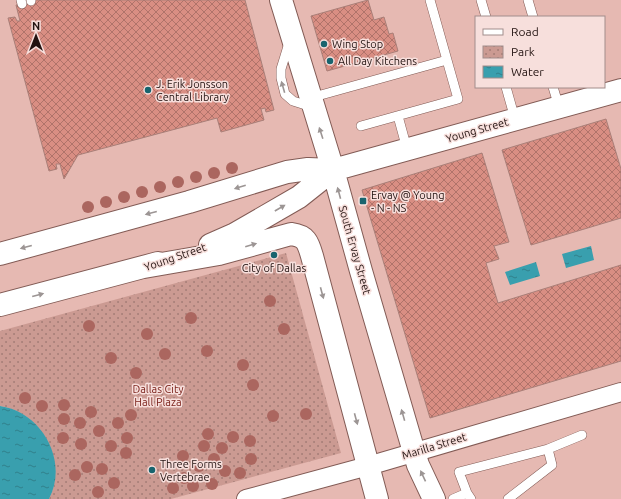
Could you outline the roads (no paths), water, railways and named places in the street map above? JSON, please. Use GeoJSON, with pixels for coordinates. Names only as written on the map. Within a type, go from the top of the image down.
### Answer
{"type":"FeatureCollection","features":[{"type":"Feature","properties":{"kind":"main road","name":"South Ervay Street"},"geometry":{"type":"LineString","coordinates":[[281,0],[333,170],[414,452],[418,465],[434,499]]}},
{"type":"Feature","properties":{"kind":"main road","name":"Young Street"},"geometry":{"type":"LineString","coordinates":[[0,254],[189,202],[287,172],[308,169],[333,170],[515,119],[620,94]]}},
{"type":"Feature","properties":{"kind":"main road","name":"Young Street"},"geometry":{"type":"LineString","coordinates":[[0,305],[144,267],[195,251],[235,234],[299,197],[333,170]]}},
{"type":"Feature","properties":{"kind":"main road"},"geometry":{"type":"LineString","coordinates":[[144,267],[219,254],[291,234],[299,235],[305,239],[312,256],[378,499]]}},
{"type":"Feature","properties":{"kind":"street","name":"Marilla Street"},"geometry":{"type":"LineString","coordinates":[[246,499],[368,466],[621,392]]}},
{"type":"Feature","properties":{"kind":"lane"},"geometry":{"type":"LineString","coordinates":[[361,126],[458,99],[430,0]]}},
{"type":"Feature","properties":{"kind":"lane"},"geometry":{"type":"LineString","coordinates":[[481,0],[486,16]]}},
{"type":"Feature","properties":{"kind":"lane"},"geometry":{"type":"LineString","coordinates":[[528,0],[533,16]]}},
{"type":"Feature","properties":{"kind":"lane"},"geometry":{"type":"LineString","coordinates":[[312,103],[448,60]]}},
{"type":"Feature","properties":{"kind":"lane"},"geometry":{"type":"LineString","coordinates":[[506,88],[515,119]]}},
{"type":"Feature","properties":{"kind":"lane"},"geometry":{"type":"LineString","coordinates":[[553,88],[559,108]]}},
{"type":"Feature","properties":{"kind":"lane"},"geometry":{"type":"LineString","coordinates":[[398,116],[407,150]]}},
{"type":"Feature","properties":{"kind":"lane"},"geometry":{"type":"LineString","coordinates":[[453,499],[469,496],[459,472],[548,449],[582,435]]}},
{"type":"Feature","properties":{"kind":"lane"},"geometry":{"type":"LineString","coordinates":[[508,499],[552,465],[548,449]]}},
{"type":"Feature","properties":{"kind":"water"},"geometry":{"type":"Polygon","coordinates":[[[591,246],[594,260],[566,268],[562,254],[591,246]]]}},
{"type":"Feature","properties":{"kind":"water"},"geometry":{"type":"Polygon","coordinates":[[[536,262],[540,276],[510,285],[505,272],[536,262]]]}},
{"type":"Feature","properties":{"kind":"water"},"geometry":{"type":"Polygon","coordinates":[[[0,406],[15,410],[28,418],[39,428],[48,440],[56,469],[54,484],[49,499],[0,499],[0,406]]]}},
{"type":"Feature","properties":{"kind":"place","name":"Wing Stop"},"geometry":{"type":"Point","coordinates":[324,44]}},
{"type":"Feature","properties":{"kind":"place","name":"All Day Kitchens"},"geometry":{"type":"Point","coordinates":[330,61]}},
{"type":"Feature","properties":{"kind":"place","name":"J. Erik Jonsson Central Library"},"geometry":{"type":"Point","coordinates":[148,90]}},
{"type":"Feature","properties":{"kind":"place","name":"Ervay @ Young - N - NS"},"geometry":{"type":"Point","coordinates":[363,201]}},
{"type":"Feature","properties":{"kind":"place","name":"City of Dallas"},"geometry":{"type":"Point","coordinates":[274,255]}},
{"type":"Feature","properties":{"kind":"place","name":"Three Forms Vertebrae"},"geometry":{"type":"Point","coordinates":[152,470]}},
{"type":"Feature","properties":{"kind":"park label","name":"Dallas City Hall Plaza"},"geometry":{"type":"Point","coordinates":[158,395]}}]}
